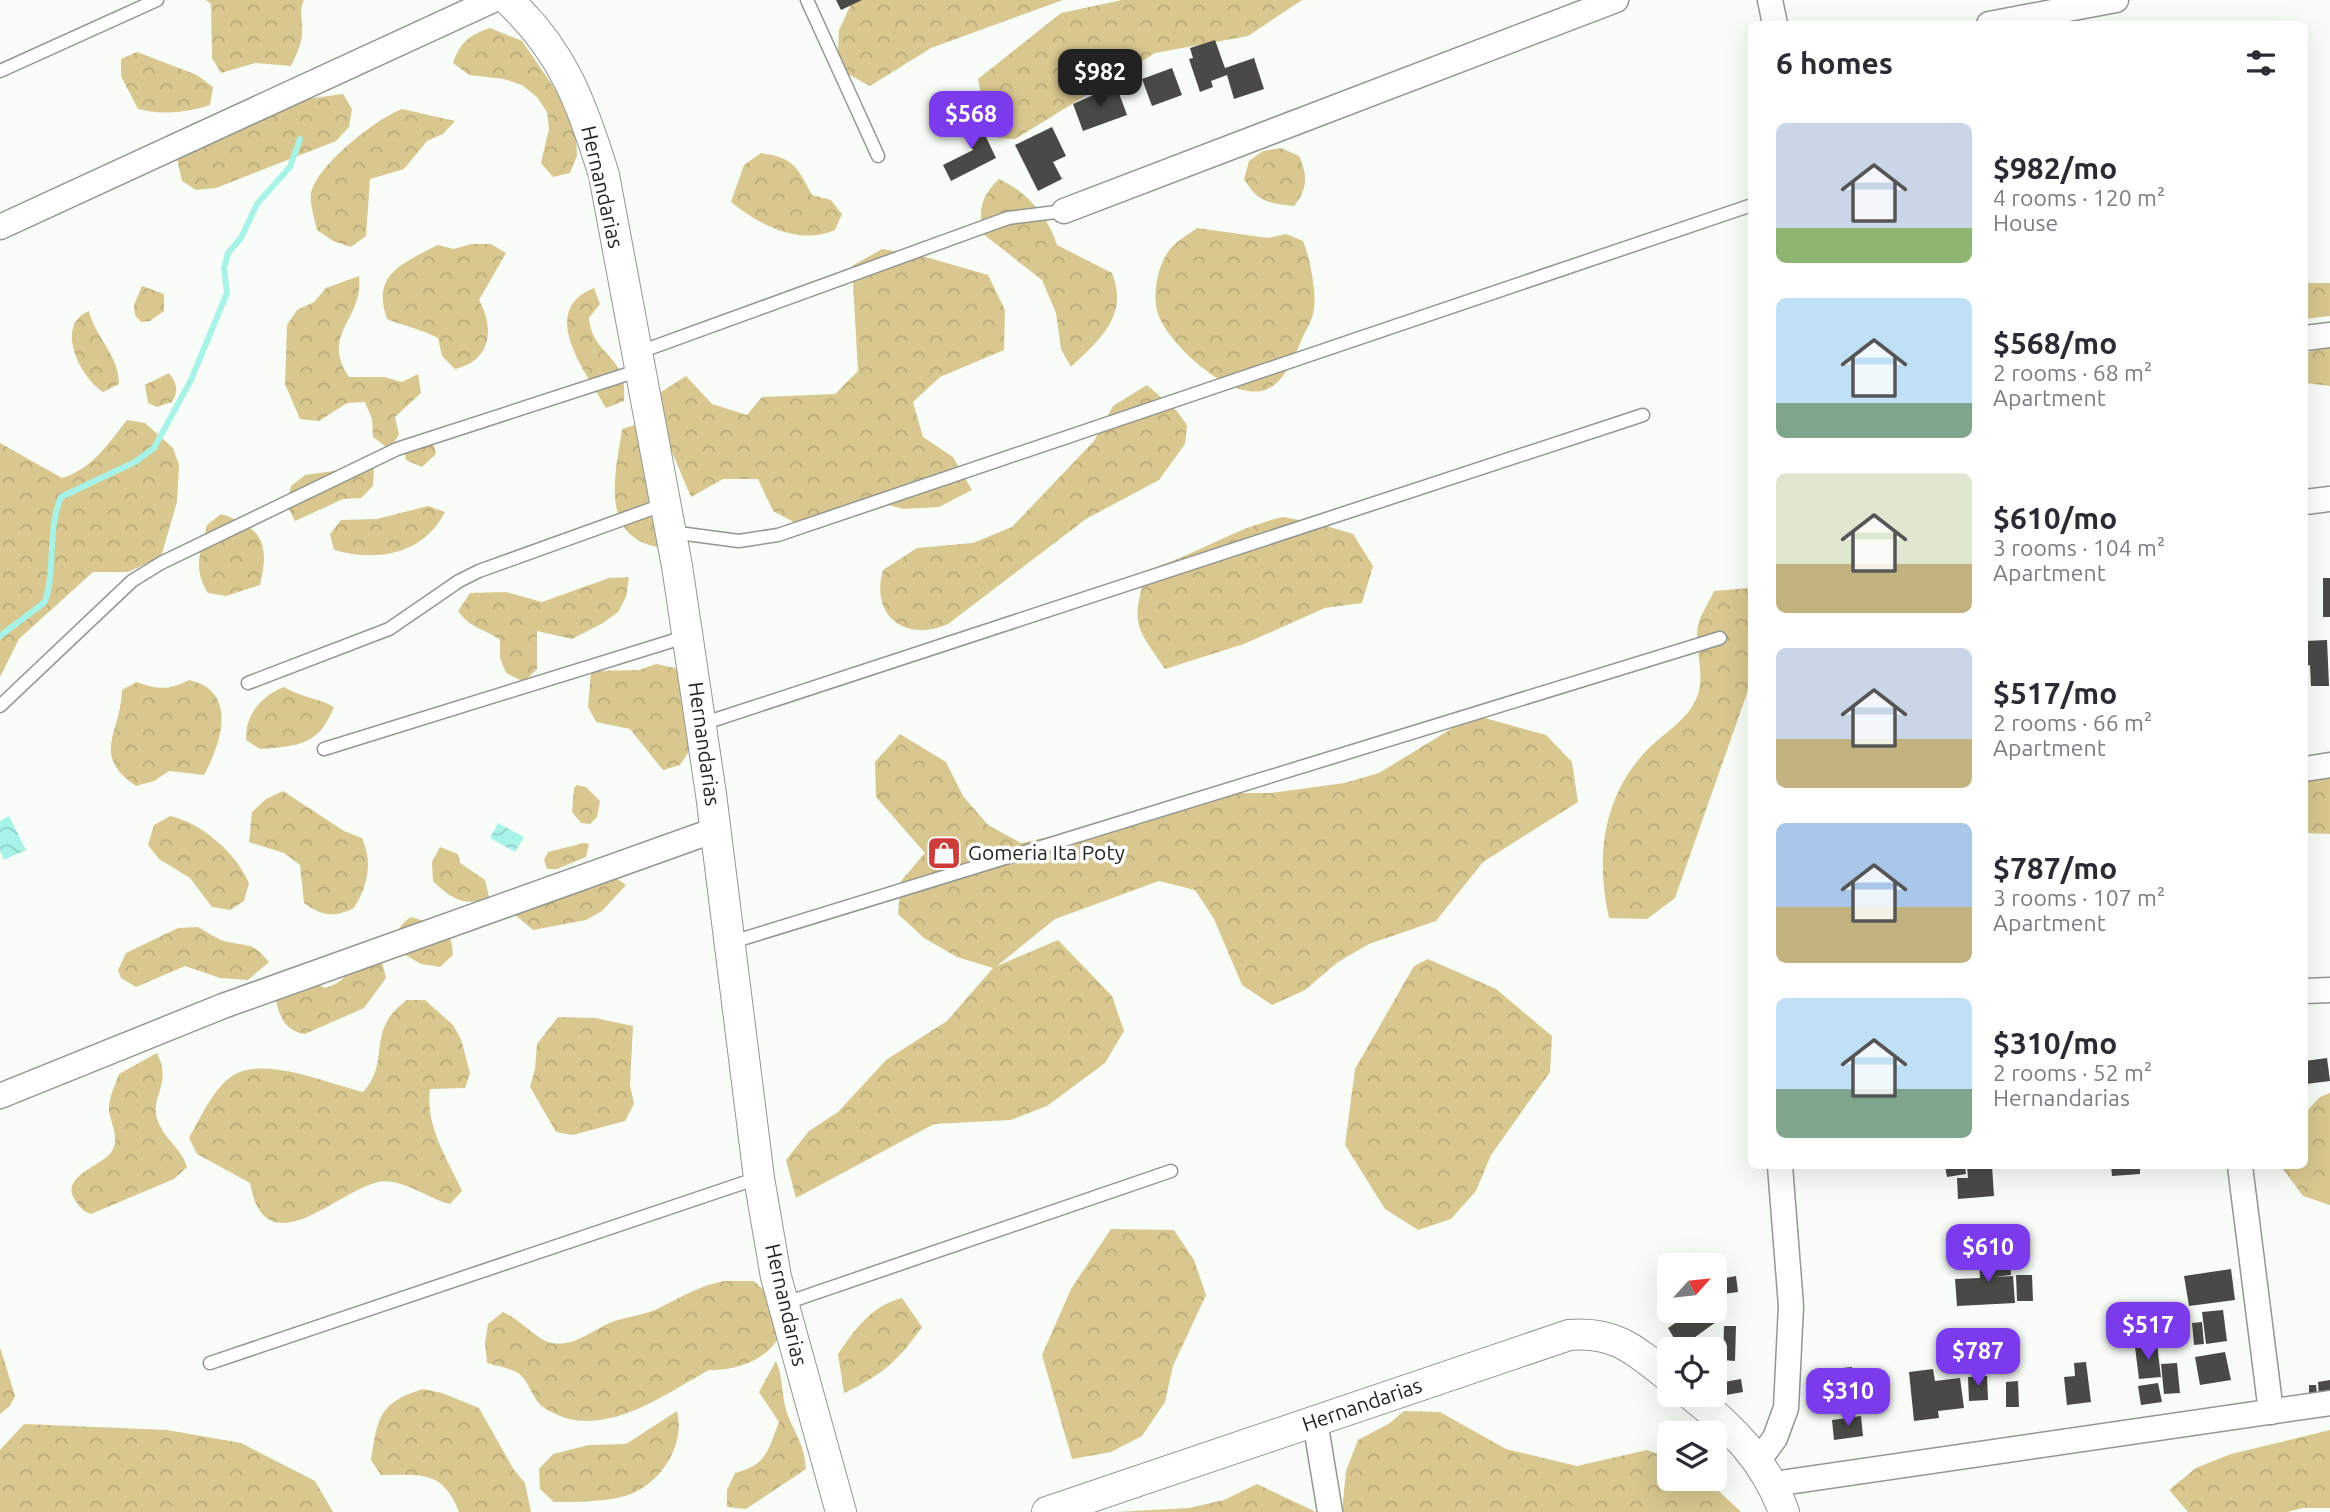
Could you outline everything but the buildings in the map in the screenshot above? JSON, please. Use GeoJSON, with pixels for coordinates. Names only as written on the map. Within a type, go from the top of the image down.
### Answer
{"type":"FeatureCollection","features":[{"type":"Feature","properties":{"kind":"street"},"geometry":{"type":"LineString","coordinates":[[0,227],[493,0]]}},
{"type":"Feature","properties":{"kind":"street","name":"Hernandarias"},"geometry":{"type":"LineString","coordinates":[[508,0],[551,46],[587,118],[604,175],[671,535],[702,724],[759,1178],[783,1304],[841,1512]]}},
{"type":"Feature","properties":{"kind":"street"},"geometry":{"type":"LineString","coordinates":[[1064,211],[1616,0]]}},
{"type":"Feature","properties":{"kind":"street"},"geometry":{"type":"LineString","coordinates":[[1770,0],[1774,21]]}},
{"type":"Feature","properties":{"kind":"street"},"geometry":{"type":"LineString","coordinates":[[2005,21],[2116,0]]}},
{"type":"Feature","properties":{"kind":"street"},"geometry":{"type":"LineString","coordinates":[[2308,338],[2330,335]]}},
{"type":"Feature","properties":{"kind":"street"},"geometry":{"type":"LineString","coordinates":[[2308,502],[2330,499]]}},
{"type":"Feature","properties":{"kind":"street"},"geometry":{"type":"LineString","coordinates":[[2308,769],[2330,765]]}},
{"type":"Feature","properties":{"kind":"street"},"geometry":{"type":"LineString","coordinates":[[0,1096],[223,1006],[715,830]]}},
{"type":"Feature","properties":{"kind":"street"},"geometry":{"type":"LineString","coordinates":[[2308,992],[2330,990]]}},
{"type":"Feature","properties":{"kind":"street"},"geometry":{"type":"LineString","coordinates":[[1766,1473],[1786,1408],[1791,1306],[1780,1169]]}},
{"type":"Feature","properties":{"kind":"street"},"geometry":{"type":"LineString","coordinates":[[2240,1169],[2271,1412]]}},
{"type":"Feature","properties":{"kind":"street","name":"Hernandarias"},"geometry":{"type":"LineString","coordinates":[[1047,1512],[1569,1335],[1590,1333],[1611,1337],[1634,1349],[1657,1368]]}},
{"type":"Feature","properties":{"kind":"street"},"geometry":{"type":"LineString","coordinates":[[1766,1473],[2330,1404]]}},
{"type":"Feature","properties":{"kind":"street"},"geometry":{"type":"LineString","coordinates":[[1706,1407],[1724,1421],[1766,1473],[1784,1512]]}},
{"type":"Feature","properties":{"kind":"street"},"geometry":{"type":"LineString","coordinates":[[1315,1421],[1330,1512]]}},
{"type":"Feature","properties":{"kind":"lane"},"geometry":{"type":"LineString","coordinates":[[0,71],[157,0]]}},
{"type":"Feature","properties":{"kind":"lane"},"geometry":{"type":"LineString","coordinates":[[807,0],[878,156]]}},
{"type":"Feature","properties":{"kind":"lane"},"geometry":{"type":"LineString","coordinates":[[671,535],[686,534],[740,541],[778,535],[1748,206]]}},
{"type":"Feature","properties":{"kind":"lane"},"geometry":{"type":"LineString","coordinates":[[0,706],[132,581],[161,564],[397,449],[639,361],[1007,218],[1064,211]]}},
{"type":"Feature","properties":{"kind":"lane"},"geometry":{"type":"LineString","coordinates":[[702,724],[1643,415]]}},
{"type":"Feature","properties":{"kind":"lane"},"geometry":{"type":"LineString","coordinates":[[248,683],[389,629],[459,581],[479,571],[665,504]]}},
{"type":"Feature","properties":{"kind":"lane"},"geometry":{"type":"LineString","coordinates":[[324,749],[688,636]]}},
{"type":"Feature","properties":{"kind":"lane"},"geometry":{"type":"LineString","coordinates":[[729,943],[1720,638]]}},
{"type":"Feature","properties":{"kind":"lane"},"geometry":{"type":"LineString","coordinates":[[783,1304],[1171,1171]]}},
{"type":"Feature","properties":{"kind":"lane"},"geometry":{"type":"LineString","coordinates":[[210,1363],[759,1178]]}},
{"type":"Feature","properties":{"kind":"green space"},"geometry":{"type":"Polygon","coordinates":[[[206,0],[304,0],[301,11],[302,38],[291,66],[255,63],[221,73],[212,58],[211,4],[206,0]]]}},
{"type":"Feature","properties":{"kind":"green space"},"geometry":{"type":"Polygon","coordinates":[[[853,0],[1063,0],[931,48],[870,86],[837,68],[839,30],[853,0]]]}},
{"type":"Feature","properties":{"kind":"green space"},"geometry":{"type":"Polygon","coordinates":[[[1122,0],[1302,0],[1248,36],[1155,53],[1015,139],[997,138],[987,122],[978,79],[1061,13],[1122,0]]]}},
{"type":"Feature","properties":{"kind":"green space"},"geometry":{"type":"Polygon","coordinates":[[[490,28],[522,41],[575,118],[577,156],[570,173],[553,177],[541,163],[549,129],[547,112],[537,97],[522,85],[504,79],[469,75],[453,63],[467,40],[490,28]]]}},
{"type":"Feature","properties":{"kind":"green space"},"geometry":{"type":"Polygon","coordinates":[[[137,52],[197,75],[213,87],[210,105],[174,112],[138,109],[121,76],[121,59],[137,52]]]}},
{"type":"Feature","properties":{"kind":"green space"},"geometry":{"type":"Polygon","coordinates":[[[343,94],[352,109],[349,127],[336,141],[216,188],[196,190],[182,181],[175,150],[306,99],[343,94]]]}},
{"type":"Feature","properties":{"kind":"green space"},"geometry":{"type":"Polygon","coordinates":[[[402,109],[455,121],[443,134],[427,141],[404,169],[370,179],[366,236],[351,247],[333,241],[317,230],[311,206],[311,193],[316,181],[349,144],[378,122],[402,109]]]}},
{"type":"Feature","properties":{"kind":"green space"},"geometry":{"type":"Polygon","coordinates":[[[1281,148],[1299,156],[1304,170],[1304,188],[1294,206],[1259,197],[1244,179],[1249,161],[1263,151],[1281,148]]]}},
{"type":"Feature","properties":{"kind":"green space"},"geometry":{"type":"Polygon","coordinates":[[[761,153],[781,158],[794,165],[812,195],[831,200],[842,214],[835,230],[808,236],[780,231],[731,202],[744,165],[761,153]]]}},
{"type":"Feature","properties":{"kind":"green space"},"geometry":{"type":"Polygon","coordinates":[[[999,179],[1019,191],[1035,206],[1048,224],[1057,245],[1112,273],[1117,302],[1109,326],[1071,367],[1061,349],[1056,313],[1042,280],[982,233],[983,203],[988,191],[999,179]]]}},
{"type":"Feature","properties":{"kind":"green space"},"geometry":{"type":"Polygon","coordinates":[[[1197,228],[1268,238],[1286,234],[1303,241],[1313,277],[1313,314],[1288,369],[1272,387],[1251,391],[1219,379],[1187,354],[1174,340],[1158,314],[1156,291],[1158,274],[1164,259],[1173,245],[1197,228]]]}},
{"type":"Feature","properties":{"kind":"green space"},"geometry":{"type":"Polygon","coordinates":[[[471,244],[491,244],[506,253],[479,300],[488,332],[483,351],[467,365],[455,369],[442,356],[438,338],[387,319],[383,291],[393,272],[437,245],[454,249],[471,244]]]}},
{"type":"Feature","properties":{"kind":"green space"},"geometry":{"type":"Polygon","coordinates":[[[882,249],[919,255],[988,275],[1005,310],[1004,350],[940,377],[913,402],[923,437],[953,457],[972,490],[939,507],[903,509],[869,499],[835,509],[805,528],[773,511],[758,479],[723,479],[691,497],[663,431],[655,396],[686,376],[712,404],[747,415],[762,397],[835,394],[858,371],[852,266],[882,249]]]}},
{"type":"Feature","properties":{"kind":"green space"},"geometry":{"type":"Polygon","coordinates":[[[359,276],[359,291],[339,349],[341,362],[349,377],[384,377],[402,382],[418,374],[421,393],[395,417],[399,435],[389,449],[373,437],[372,419],[365,402],[347,403],[319,421],[300,419],[285,384],[287,325],[297,310],[314,302],[326,288],[359,276]]]}},
{"type":"Feature","properties":{"kind":"green space"},"geometry":{"type":"Polygon","coordinates":[[[2308,283],[2330,283],[2330,316],[2308,319],[2308,283]]]}},
{"type":"Feature","properties":{"kind":"green space"},"geometry":{"type":"Polygon","coordinates":[[[142,286],[164,294],[164,311],[150,321],[141,322],[135,315],[134,305],[142,286]]]}},
{"type":"Feature","properties":{"kind":"green space"},"geometry":{"type":"Polygon","coordinates":[[[594,288],[600,304],[589,318],[592,331],[616,365],[624,386],[624,401],[606,408],[579,361],[567,327],[569,312],[577,298],[594,288]]]}},
{"type":"Feature","properties":{"kind":"green space"},"geometry":{"type":"Polygon","coordinates":[[[89,311],[118,374],[119,384],[103,392],[86,375],[74,351],[73,327],[79,318],[89,311]]]}},
{"type":"Feature","properties":{"kind":"green space"},"geometry":{"type":"Polygon","coordinates":[[[2330,346],[2330,386],[2308,383],[2308,352],[2330,346]]]}},
{"type":"Feature","properties":{"kind":"green space"},"geometry":{"type":"Polygon","coordinates":[[[169,373],[176,387],[172,402],[157,407],[148,403],[145,385],[169,373]]]}},
{"type":"Feature","properties":{"kind":"green space"},"geometry":{"type":"Polygon","coordinates":[[[1147,385],[1176,410],[1187,425],[1185,444],[1159,480],[1086,519],[948,624],[918,630],[894,621],[882,601],[880,586],[883,570],[917,548],[973,543],[1012,527],[1094,441],[1113,406],[1147,385]]]}},
{"type":"Feature","properties":{"kind":"green space"},"geometry":{"type":"Polygon","coordinates":[[[127,420],[145,423],[173,448],[179,465],[177,502],[161,557],[128,572],[93,572],[19,639],[0,677],[0,443],[62,478],[91,462],[127,420]]]}},
{"type":"Feature","properties":{"kind":"green space"},"geometry":{"type":"Polygon","coordinates":[[[638,424],[662,527],[658,547],[639,541],[626,530],[615,500],[622,429],[638,424]]]}},
{"type":"Feature","properties":{"kind":"green space"},"geometry":{"type":"Polygon","coordinates":[[[419,436],[434,446],[436,454],[422,467],[406,460],[403,442],[419,436]]]}},
{"type":"Feature","properties":{"kind":"green space"},"geometry":{"type":"Polygon","coordinates":[[[358,461],[374,469],[373,486],[361,498],[343,499],[295,521],[287,505],[291,486],[305,475],[341,470],[358,461]]]}},
{"type":"Feature","properties":{"kind":"green space"},"geometry":{"type":"Polygon","coordinates":[[[428,506],[445,512],[436,526],[412,546],[382,555],[350,554],[334,550],[330,534],[341,520],[377,519],[428,506]]]}},
{"type":"Feature","properties":{"kind":"green space"},"geometry":{"type":"Polygon","coordinates":[[[221,514],[254,531],[260,539],[264,558],[260,585],[226,596],[208,593],[199,568],[207,525],[221,514]]]}},
{"type":"Feature","properties":{"kind":"green space"},"geometry":{"type":"Polygon","coordinates":[[[1283,517],[1353,534],[1373,566],[1362,603],[1325,608],[1244,644],[1165,669],[1138,623],[1137,613],[1147,570],[1248,528],[1283,517]]]}},
{"type":"Feature","properties":{"kind":"green space"},"geometry":{"type":"Polygon","coordinates":[[[629,577],[626,597],[618,612],[603,623],[572,639],[537,631],[537,669],[524,682],[506,673],[500,658],[500,640],[473,625],[458,611],[470,593],[506,592],[542,602],[609,578],[629,577]]]}},
{"type":"Feature","properties":{"kind":"green space"},"geometry":{"type":"Polygon","coordinates":[[[1748,588],[1748,691],[1675,898],[1647,919],[1609,918],[1603,850],[1612,807],[1633,767],[1648,749],[1683,718],[1694,703],[1700,686],[1698,625],[1714,591],[1748,588]]]}},
{"type":"Feature","properties":{"kind":"green space"},"geometry":{"type":"Polygon","coordinates":[[[656,664],[675,668],[688,680],[690,750],[680,765],[663,770],[630,729],[596,722],[588,707],[591,671],[639,670],[656,664]]]}},
{"type":"Feature","properties":{"kind":"green space"},"geometry":{"type":"Polygon","coordinates":[[[189,680],[204,686],[215,695],[220,706],[220,733],[211,762],[204,775],[169,771],[154,781],[136,786],[122,775],[114,764],[111,753],[122,690],[137,682],[164,688],[189,680]]]}},
{"type":"Feature","properties":{"kind":"green space"},"geometry":{"type":"Polygon","coordinates":[[[284,687],[334,707],[322,729],[306,741],[286,747],[260,749],[246,740],[248,722],[262,701],[284,687]]]}},
{"type":"Feature","properties":{"kind":"green space"},"geometry":{"type":"Polygon","coordinates":[[[1474,715],[1546,735],[1572,762],[1578,802],[1483,862],[1436,921],[1369,944],[1338,962],[1305,990],[1272,1005],[1242,985],[1214,919],[1195,890],[1159,881],[1055,919],[997,966],[1058,940],[1112,996],[1124,1031],[1105,1063],[1047,1106],[1011,1120],[934,1124],[796,1198],[786,1160],[809,1131],[838,1112],[886,1060],[947,1021],[993,968],[957,957],[924,938],[898,914],[901,881],[925,853],[876,797],[875,762],[900,734],[946,762],[963,796],[988,825],[1021,843],[1128,820],[1193,793],[1271,793],[1344,783],[1379,773],[1474,715]]]}},
{"type":"Feature","properties":{"kind":"green space"},"geometry":{"type":"Polygon","coordinates":[[[2330,761],[2330,834],[2308,833],[2308,770],[2330,761]]]}},
{"type":"Feature","properties":{"kind":"green space"},"geometry":{"type":"Polygon","coordinates":[[[577,785],[586,787],[600,801],[597,817],[590,824],[581,823],[572,812],[574,788],[577,785]]]}},
{"type":"Feature","properties":{"kind":"green space"},"geometry":{"type":"Polygon","coordinates":[[[283,791],[344,831],[362,838],[367,856],[367,874],[363,891],[354,908],[328,914],[310,907],[304,903],[300,865],[284,853],[249,842],[252,812],[266,799],[283,791]]]}},
{"type":"Feature","properties":{"kind":"green space"},"geometry":{"type":"Polygon","coordinates":[[[170,816],[206,832],[227,850],[249,883],[244,901],[230,910],[212,907],[190,878],[159,859],[148,845],[154,825],[170,816]]]}},
{"type":"Feature","properties":{"kind":"green space"},"geometry":{"type":"Polygon","coordinates":[[[589,844],[586,857],[557,869],[547,869],[544,860],[548,852],[589,844]]]}},
{"type":"Feature","properties":{"kind":"green space"},"geometry":{"type":"Polygon","coordinates":[[[440,847],[458,854],[460,863],[485,880],[489,897],[473,902],[458,900],[433,881],[432,862],[440,847]]]}},
{"type":"Feature","properties":{"kind":"green space"},"geometry":{"type":"Polygon","coordinates":[[[610,874],[626,885],[602,911],[586,920],[533,930],[506,907],[514,890],[530,882],[547,888],[610,874]]]}},
{"type":"Feature","properties":{"kind":"green space"},"geometry":{"type":"Polygon","coordinates":[[[411,917],[442,928],[450,937],[453,955],[440,967],[421,964],[397,950],[398,931],[411,917]]]}},
{"type":"Feature","properties":{"kind":"green space"},"geometry":{"type":"Polygon","coordinates":[[[198,927],[224,941],[254,948],[269,962],[248,980],[220,978],[185,966],[136,987],[121,978],[118,970],[126,953],[178,928],[198,927]]]}},
{"type":"Feature","properties":{"kind":"green space"},"geometry":{"type":"Polygon","coordinates":[[[365,951],[382,962],[386,978],[364,1008],[305,1034],[287,1025],[280,1014],[275,994],[317,984],[325,988],[331,986],[344,977],[354,956],[365,951]]]}},
{"type":"Feature","properties":{"kind":"green space"},"geometry":{"type":"Polygon","coordinates":[[[1428,959],[1496,989],[1552,1036],[1550,1072],[1491,1155],[1476,1191],[1451,1219],[1418,1230],[1385,1209],[1345,1145],[1355,1069],[1414,966],[1428,959]]]}},
{"type":"Feature","properties":{"kind":"green space"},"geometry":{"type":"Polygon","coordinates":[[[407,1000],[425,1000],[453,1025],[461,1039],[470,1073],[465,1088],[430,1089],[429,1103],[434,1129],[462,1191],[450,1204],[405,1185],[378,1182],[304,1218],[286,1223],[271,1220],[258,1208],[250,1183],[197,1154],[189,1138],[202,1113],[225,1082],[245,1070],[297,1073],[363,1092],[376,1069],[386,1023],[407,1000]]]}},
{"type":"Feature","properties":{"kind":"green space"},"geometry":{"type":"Polygon","coordinates":[[[558,1017],[595,1018],[633,1026],[630,1085],[634,1104],[625,1121],[573,1135],[556,1132],[530,1087],[537,1044],[558,1017]]]}},
{"type":"Feature","properties":{"kind":"green space"},"geometry":{"type":"Polygon","coordinates":[[[157,1053],[163,1074],[156,1104],[158,1121],[187,1167],[174,1179],[88,1213],[75,1200],[73,1183],[113,1149],[115,1135],[109,1106],[119,1074],[157,1053]]]}},
{"type":"Feature","properties":{"kind":"green space"},"geometry":{"type":"Polygon","coordinates":[[[2330,1093],[2330,1205],[2303,1196],[2283,1169],[2308,1169],[2308,1110],[2320,1097],[2330,1093]]]}},
{"type":"Feature","properties":{"kind":"green space"},"geometry":{"type":"Polygon","coordinates":[[[1111,1229],[1174,1230],[1194,1260],[1206,1295],[1173,1366],[1165,1402],[1142,1436],[1111,1452],[1072,1459],[1042,1355],[1071,1289],[1111,1229]]]}},
{"type":"Feature","properties":{"kind":"green space"},"geometry":{"type":"Polygon","coordinates":[[[724,1281],[754,1281],[776,1301],[782,1323],[779,1336],[772,1347],[762,1356],[736,1367],[709,1370],[629,1412],[607,1419],[585,1421],[564,1417],[539,1404],[518,1373],[487,1363],[485,1343],[488,1324],[503,1312],[548,1342],[567,1343],[610,1323],[655,1310],[697,1289],[724,1281]]]}},
{"type":"Feature","properties":{"kind":"green space"},"geometry":{"type":"Polygon","coordinates":[[[902,1298],[922,1327],[888,1366],[844,1393],[838,1354],[858,1327],[873,1313],[902,1298]]]}},
{"type":"Feature","properties":{"kind":"green space"},"geometry":{"type":"Polygon","coordinates":[[[0,1347],[15,1396],[10,1406],[0,1414],[0,1347]]]}},
{"type":"Feature","properties":{"kind":"green space"},"geometry":{"type":"Polygon","coordinates":[[[776,1361],[786,1409],[802,1448],[806,1469],[746,1509],[727,1507],[727,1490],[735,1473],[760,1461],[769,1448],[779,1422],[759,1392],[776,1361]]]}},
{"type":"Feature","properties":{"kind":"green space"},"geometry":{"type":"Polygon","coordinates":[[[423,1389],[442,1393],[479,1408],[514,1470],[525,1483],[531,1512],[459,1512],[453,1498],[438,1482],[419,1476],[381,1475],[371,1460],[383,1414],[397,1400],[423,1389]]]}},
{"type":"Feature","properties":{"kind":"green space"},"geometry":{"type":"Polygon","coordinates":[[[677,1411],[678,1437],[674,1450],[659,1474],[638,1491],[608,1499],[554,1502],[540,1489],[539,1469],[553,1454],[589,1445],[626,1444],[677,1411]]]}},
{"type":"Feature","properties":{"kind":"green space"},"geometry":{"type":"Polygon","coordinates":[[[1404,1411],[1440,1412],[1506,1449],[1577,1466],[1647,1450],[1657,1454],[1657,1491],[1719,1491],[1741,1512],[1342,1512],[1346,1471],[1358,1440],[1390,1423],[1404,1411]]]}},
{"type":"Feature","properties":{"kind":"green space"},"geometry":{"type":"Polygon","coordinates":[[[24,1424],[167,1430],[241,1443],[315,1481],[333,1512],[0,1512],[0,1450],[24,1424]]]}},
{"type":"Feature","properties":{"kind":"green space"},"geometry":{"type":"Polygon","coordinates":[[[2330,1430],[2330,1508],[2303,1508],[2287,1512],[2188,1512],[2169,1490],[2196,1468],[2231,1454],[2330,1430]]]}},
{"type":"Feature","properties":{"kind":"green space"},"geometry":{"type":"Polygon","coordinates":[[[1257,1484],[1316,1512],[1116,1512],[1189,1508],[1224,1500],[1257,1484]]]}},
{"type":"Feature","properties":{"kind":"water"},"geometry":{"type":"Polygon","coordinates":[[[9,816],[26,850],[4,860],[0,851],[0,821],[9,816]]]}},
{"type":"Feature","properties":{"kind":"water"},"geometry":{"type":"Polygon","coordinates":[[[498,823],[524,837],[515,852],[490,838],[498,823]]]}},
{"type":"Feature","properties":{"kind":"waterway"},"geometry":{"type":"LineString","coordinates":[[0,636],[45,602],[54,522],[61,497],[135,462],[154,448],[191,380],[227,293],[224,268],[228,253],[241,238],[257,204],[290,167],[300,139]]}},
{"type":"Feature","properties":{"kind":"place","name":"Gomeria Ita Poty"},"geometry":{"type":"Point","coordinates":[944,853]}}]}
